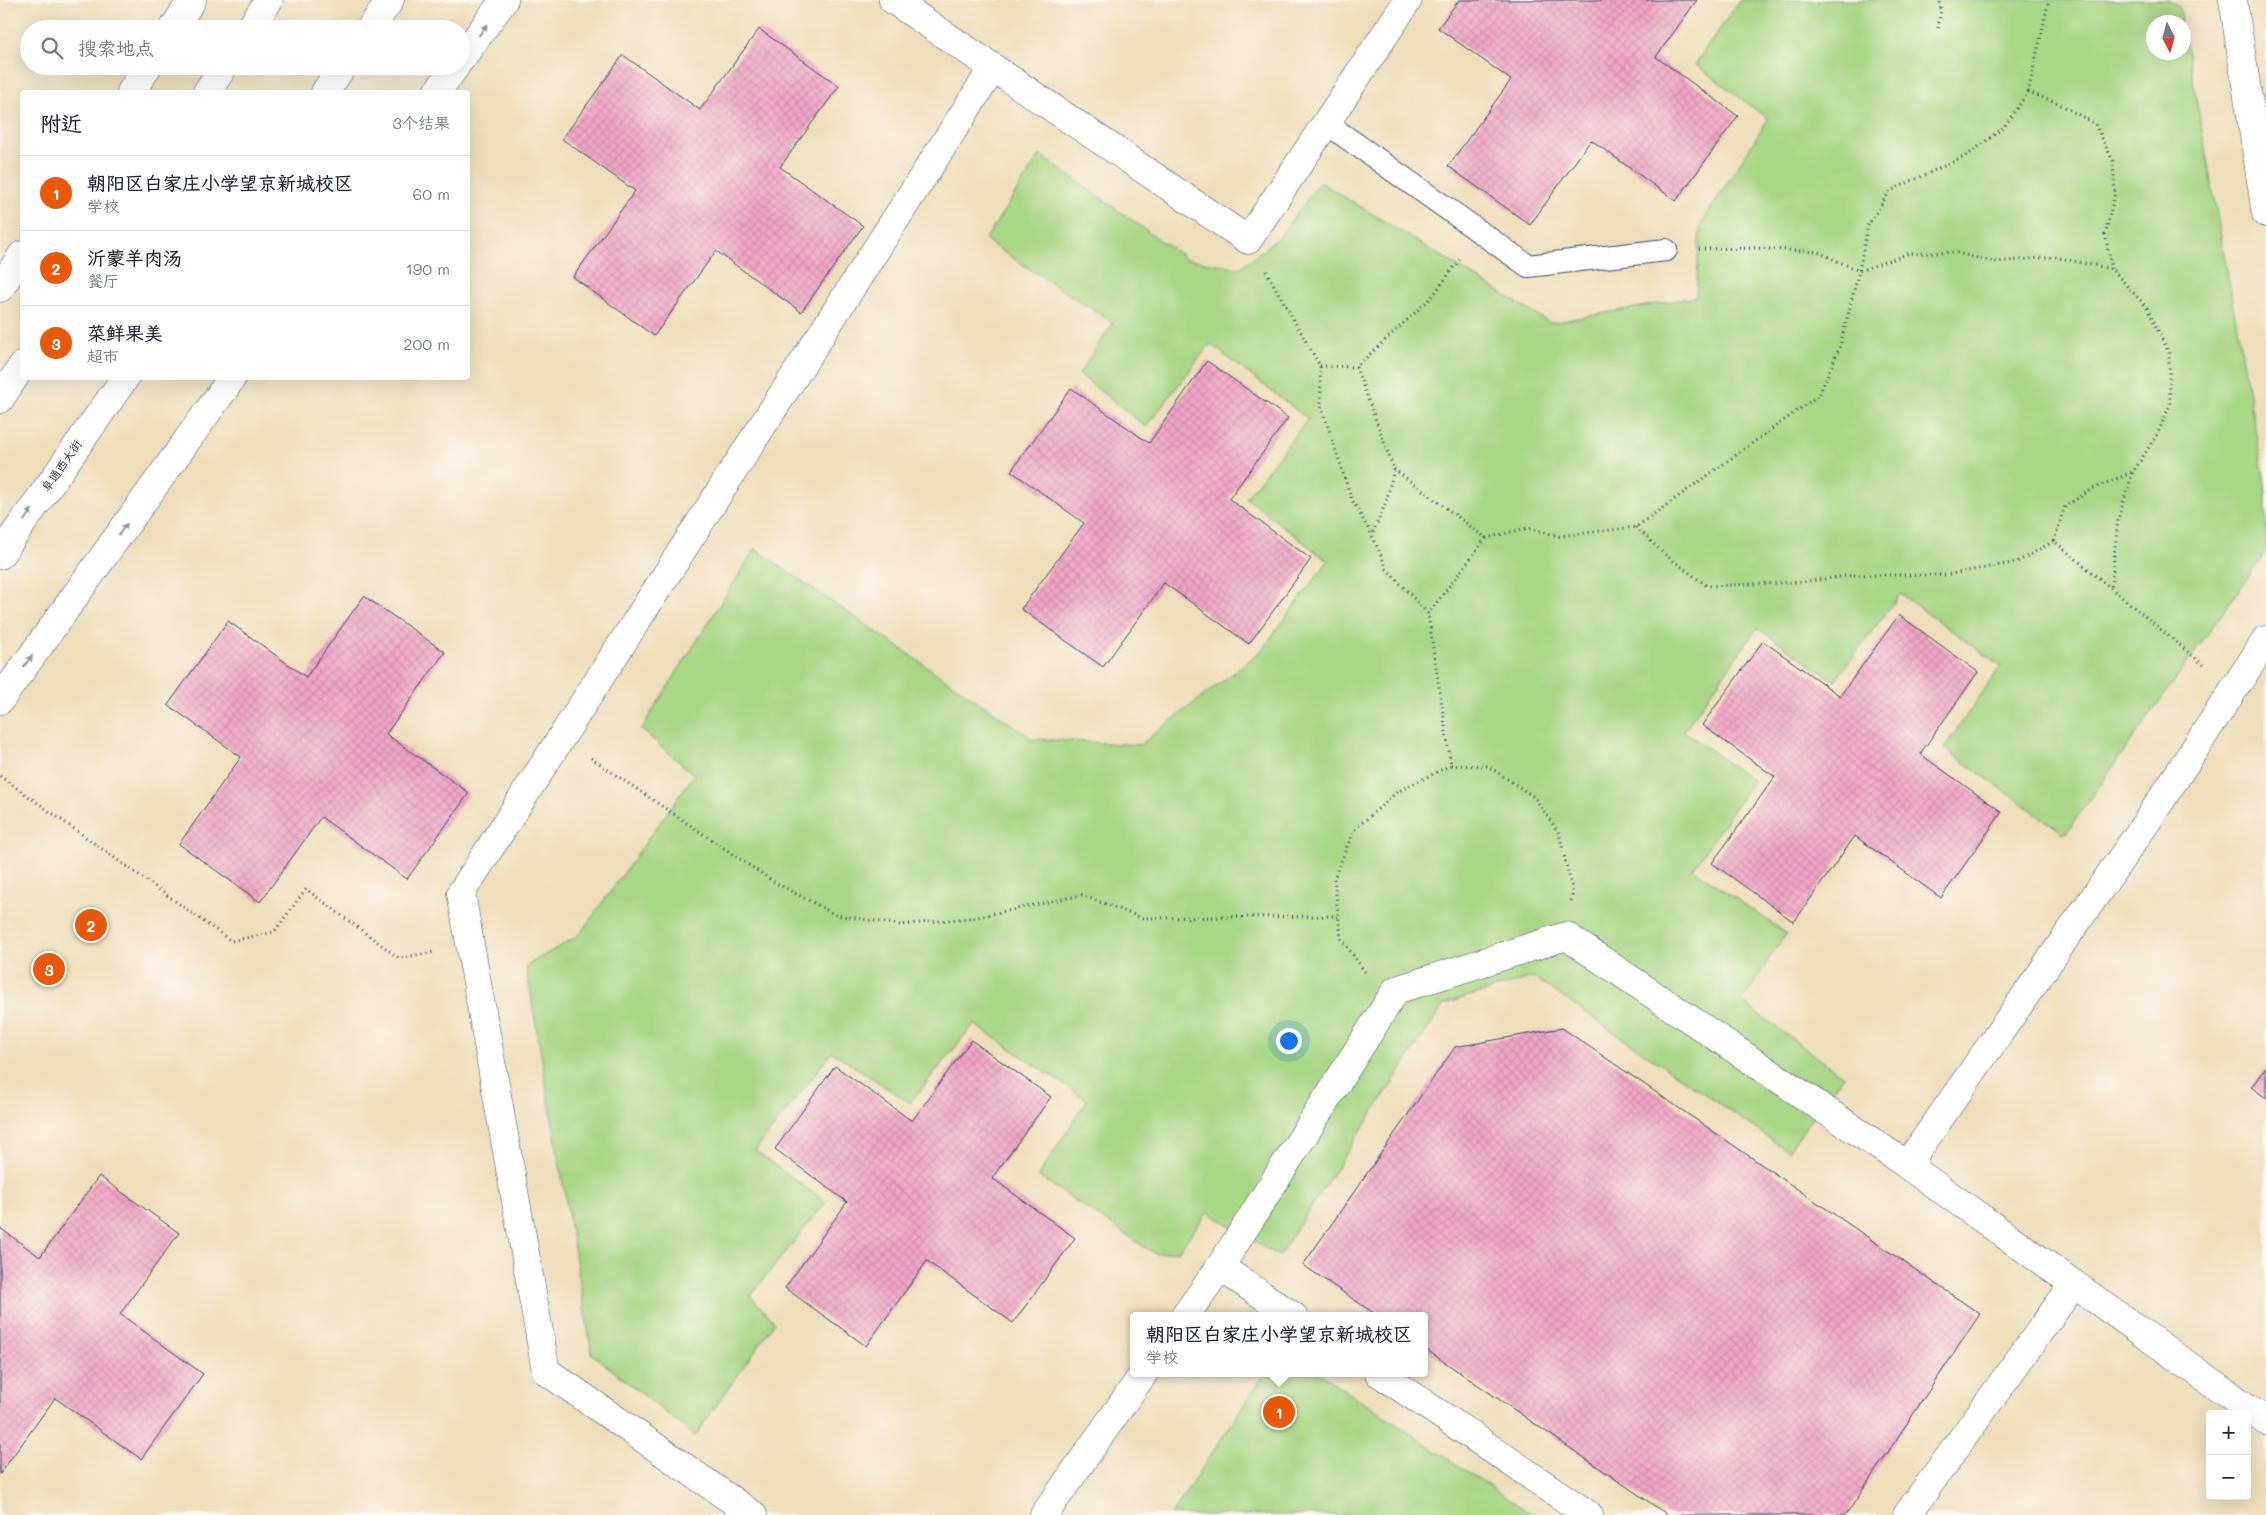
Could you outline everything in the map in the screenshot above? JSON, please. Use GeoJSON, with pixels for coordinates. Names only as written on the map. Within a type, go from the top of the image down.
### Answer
{"type":"FeatureCollection","features":[{"type":"Feature","properties":{"kind":"street"},"geometry":{"type":"LineString","coordinates":[[179,20],[192,0]]}},
{"type":"Feature","properties":{"kind":"street"},"geometry":{"type":"LineString","coordinates":[[256,20],[269,0]]}},
{"type":"Feature","properties":{"kind":"street"},"geometry":{"type":"LineString","coordinates":[[376,20],[390,0]]}},
{"type":"Feature","properties":{"kind":"street"},"geometry":{"type":"LineString","coordinates":[[470,47],[504,0]]}},
{"type":"Feature","properties":{"kind":"street"},"geometry":{"type":"LineString","coordinates":[[893,0],[1248,240],[1408,0]]}},
{"type":"Feature","properties":{"kind":"street"},"geometry":{"type":"LineString","coordinates":[[2233,0],[2266,213]]}},
{"type":"Feature","properties":{"kind":"street"},"geometry":{"type":"LineString","coordinates":[[753,1515],[546,1371],[461,894],[993,68]]}},
{"type":"Feature","properties":{"kind":"street"},"geometry":{"type":"LineString","coordinates":[[132,90],[142,75]]}},
{"type":"Feature","properties":{"kind":"street"},"geometry":{"type":"LineString","coordinates":[[208,90],[218,75]]}},
{"type":"Feature","properties":{"kind":"street"},"geometry":{"type":"LineString","coordinates":[[326,90],[337,75]]}},
{"type":"Feature","properties":{"kind":"street"},"geometry":{"type":"LineString","coordinates":[[438,90],[449,75]]}},
{"type":"Feature","properties":{"kind":"street"},"geometry":{"type":"LineString","coordinates":[[0,288],[20,258]]}},
{"type":"Feature","properties":{"kind":"street"},"geometry":{"type":"LineString","coordinates":[[0,399],[20,369]]}},
{"type":"Feature","properties":{"kind":"street","name":"阜通西大街"},"geometry":{"type":"LineString","coordinates":[[0,555],[124,380]]}},
{"type":"Feature","properties":{"kind":"street"},"geometry":{"type":"LineString","coordinates":[[0,700],[231,380]]}},
{"type":"Feature","properties":{"kind":"street"},"geometry":{"type":"LineString","coordinates":[[1907,1165],[2148,820],[2266,640]]}},
{"type":"Feature","properties":{"kind":"street"},"geometry":{"type":"LineString","coordinates":[[1188,1312],[1220,1267],[1396,990],[1566,936],[1907,1165],[2073,1285],[2266,1420]]}},
{"type":"Feature","properties":{"kind":"street"},"geometry":{"type":"LineString","coordinates":[[1220,1267],[1287,1312]]}},
{"type":"Feature","properties":{"kind":"street"},"geometry":{"type":"LineString","coordinates":[[1907,1515],[2073,1285]]}},
{"type":"Feature","properties":{"kind":"street"},"geometry":{"type":"LineString","coordinates":[[1044,1515],[1141,1377]]}},
{"type":"Feature","properties":{"kind":"street"},"geometry":{"type":"LineString","coordinates":[[1385,1377],[1590,1515]]}},
{"type":"Feature","properties":{"kind":"lane"},"geometry":{"type":"LineString","coordinates":[[1326,124],[1528,266],[1666,250]]}},
{"type":"Feature","properties":{"kind":"path"},"geometry":{"type":"LineString","coordinates":[[1938,28],[1941,10],[1939,0]]}},
{"type":"Feature","properties":{"kind":"path"},"geometry":{"type":"LineString","coordinates":[[1428,614],[1486,538],[1528,528],[1560,536],[1636,527],[1819,395],[1840,346],[1859,271],[1868,225],[1890,191],[1968,155],[2004,127],[2028,92],[2049,0]]}},
{"type":"Feature","properties":{"kind":"path"},"geometry":{"type":"LineString","coordinates":[[2028,92],[2056,102],[2095,124],[2113,161],[2114,193],[2105,234],[2112,269],[2147,308],[2169,352],[2170,404],[2158,433],[2133,472],[2118,518],[2110,588]]}},
{"type":"Feature","properties":{"kind":"path"},"geometry":{"type":"LineString","coordinates":[[1320,366],[1356,367],[1432,298],[1480,232]]}},
{"type":"Feature","properties":{"kind":"path"},"geometry":{"type":"LineString","coordinates":[[1248,240],[1320,366],[1321,406],[1352,500],[1372,535],[1387,569],[1428,614],[1451,765]]}},
{"type":"Feature","properties":{"kind":"path"},"geometry":{"type":"LineString","coordinates":[[1666,250],[1756,248],[1818,252],[1859,271],[1907,254],[1953,252],[1994,262],[2055,257],[2112,269]]}},
{"type":"Feature","properties":{"kind":"path"},"geometry":{"type":"LineString","coordinates":[[1356,367],[1394,469],[1486,538]]}},
{"type":"Feature","properties":{"kind":"path"},"geometry":{"type":"LineString","coordinates":[[1372,535],[1386,502],[1394,469]]}},
{"type":"Feature","properties":{"kind":"path"},"geometry":{"type":"LineString","coordinates":[[1636,527],[1663,553],[1707,586],[1803,582],[1854,575],[1946,575],[2017,562],[2054,542],[2065,506],[2096,487],[2133,472]]}},
{"type":"Feature","properties":{"kind":"path"},"geometry":{"type":"LineString","coordinates":[[2054,542],[2234,690]]}},
{"type":"Feature","properties":{"kind":"path"},"geometry":{"type":"LineString","coordinates":[[561,737],[774,882],[836,915],[901,925],[978,917],[1082,895],[1142,918],[1339,916]]}},
{"type":"Feature","properties":{"kind":"path"},"geometry":{"type":"LineString","coordinates":[[1396,990],[1366,973],[1341,938],[1334,878],[1354,830],[1397,792],[1451,765],[1488,766],[1534,797],[1559,833],[1572,893],[1566,936]]}},
{"type":"Feature","properties":{"kind":"path"},"geometry":{"type":"LineString","coordinates":[[0,776],[231,941],[274,932],[306,889],[399,958],[470,946]]}},
{"type":"Feature","properties":{"kind":"green space"},"geometry":{"type":"Polygon","coordinates":[[[1740,0],[2168,0],[2180,8],[2181,15],[2146,15],[2146,60],[2189,60],[2266,490],[2266,552],[2065,834],[1944,748],[2001,666],[1900,594],[1835,681],[1757,628],[1684,731],[1753,781],[1693,869],[1786,933],[1742,1002],[1843,1076],[1788,1151],[1533,977],[1444,1004],[1279,1256],[1208,1212],[1178,1251],[1155,1254],[1038,1176],[1087,1100],[974,1024],[910,1103],[832,1052],[755,1151],[826,1202],[750,1296],[775,1322],[695,1436],[592,1354],[526,966],[579,935],[694,775],[641,729],[755,549],[1033,739],[1140,745],[1260,652],[1328,561],[1246,498],[1308,419],[1210,344],[1146,427],[1079,374],[1113,323],[985,240],[1040,155],[1187,259],[1240,268],[1279,237],[1320,182],[1550,323],[1696,297],[1700,226],[1768,119],[1695,64],[1740,0]]]}},
{"type":"Feature","properties":{"kind":"green space"},"geometry":{"type":"Polygon","coordinates":[[[1262,1377],[1325,1377],[1533,1515],[1171,1515],[1262,1377]]]}},
{"type":"Feature","properties":{"kind":"building"},"geometry":{"type":"Polygon","coordinates":[[[1459,0],[1697,0],[1656,57],[1738,116],[1676,201],[1591,140],[1530,225],[1448,166],[1511,80],[1438,28],[1459,0]]]}},
{"type":"Feature","properties":{"kind":"building"},"geometry":{"type":"Polygon","coordinates":[[[759,29],[839,86],[780,167],[863,226],[801,312],[716,251],[654,336],[573,277],[635,191],[562,139],[623,55],[700,110],[759,29]]]}},
{"type":"Feature","properties":{"kind":"building"},"geometry":{"type":"Polygon","coordinates":[[[1207,361],[1288,418],[1229,499],[1311,559],[1249,644],[1164,583],[1103,667],[1021,609],[1084,523],[1011,471],[1071,388],[1149,443],[1207,361]]]}},
{"type":"Feature","properties":{"kind":"building"},"geometry":{"type":"Polygon","coordinates":[[[364,596],[445,652],[386,734],[469,793],[407,879],[321,817],[260,902],[179,844],[241,757],[168,705],[228,621],[306,677],[364,596]]]}},
{"type":"Feature","properties":{"kind":"building"},"geometry":{"type":"Polygon","coordinates":[[[1899,615],[1978,672],[1920,754],[2002,812],[1941,898],[1855,836],[1794,922],[1712,863],[1775,777],[1702,725],[1763,641],[1840,696],[1899,615]]]}},
{"type":"Feature","properties":{"kind":"building"},"geometry":{"type":"Polygon","coordinates":[[[1562,1028],[1980,1314],[1846,1515],[1668,1515],[1428,1351],[1428,1312],[1372,1312],[1303,1265],[1455,1047],[1562,1028]]]}},
{"type":"Feature","properties":{"kind":"building"},"geometry":{"type":"Polygon","coordinates":[[[971,1040],[1051,1097],[992,1178],[1075,1238],[1013,1323],[927,1261],[866,1346],[785,1288],[847,1202],[775,1149],[835,1066],[912,1121],[971,1040]]]}},
{"type":"Feature","properties":{"kind":"building"},"geometry":{"type":"Polygon","coordinates":[[[2266,1067],[2266,1098],[2251,1087],[2266,1067]]]}},
{"type":"Feature","properties":{"kind":"building"},"geometry":{"type":"Polygon","coordinates":[[[99,1176],[179,1233],[120,1314],[203,1374],[141,1459],[55,1398],[0,1474],[0,1228],[40,1257],[99,1176]]]}},
{"type":"Feature","properties":{"kind":"place","name":"沂蒙羊肉汤"},"geometry":{"type":"Point","coordinates":[91,925]}},
{"type":"Feature","properties":{"kind":"place","name":"菜鲜果美"},"geometry":{"type":"Point","coordinates":[49,969]}},
{"type":"Feature","properties":{"kind":"place","name":"朝阳区白家庄小学望京新城校区"},"geometry":{"type":"Point","coordinates":[1279,1412]}}]}
